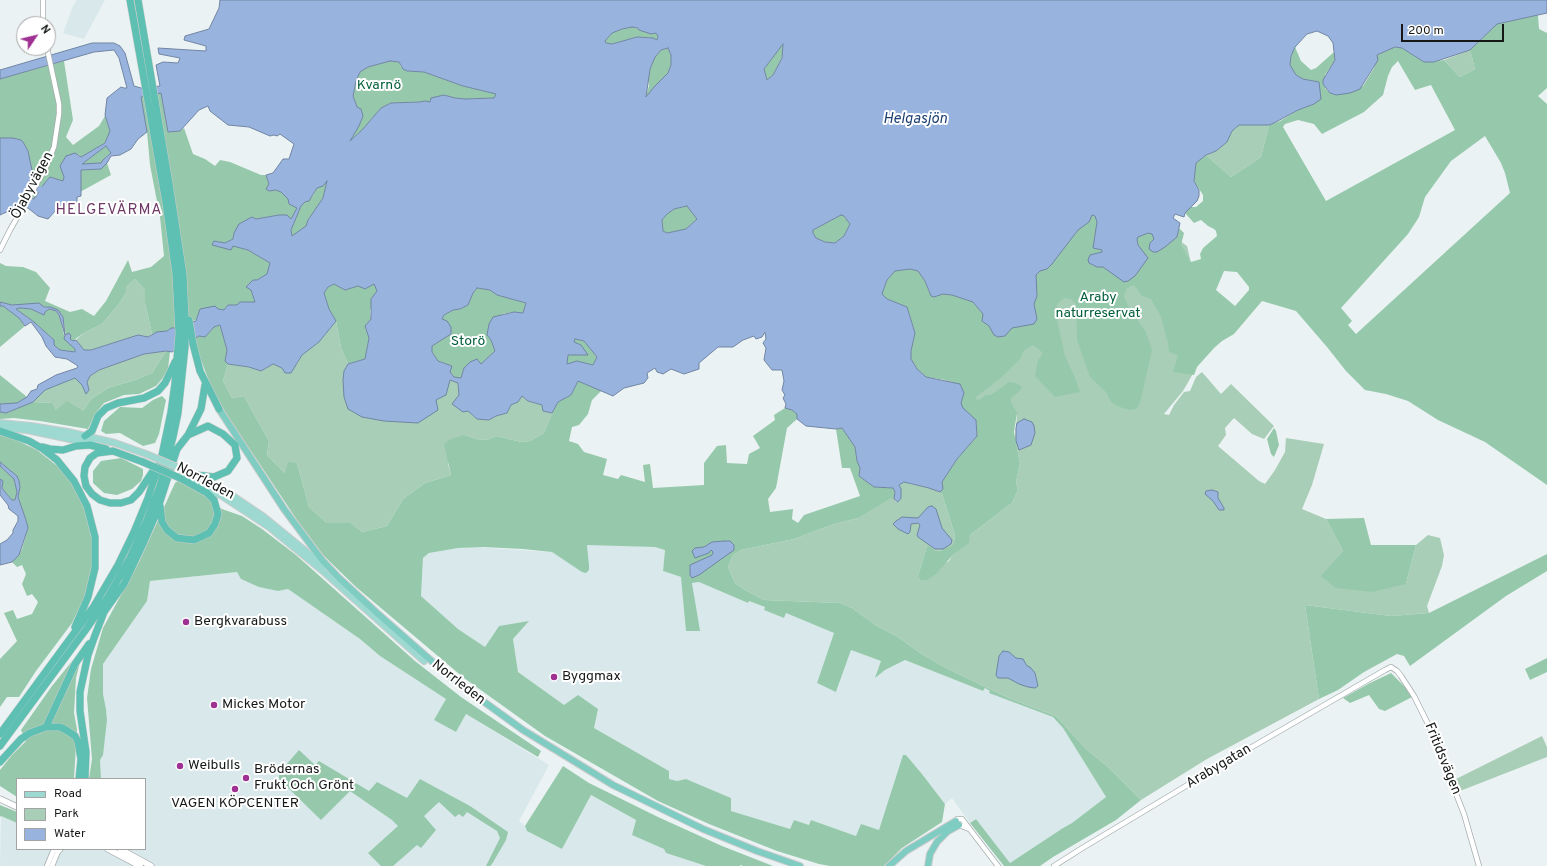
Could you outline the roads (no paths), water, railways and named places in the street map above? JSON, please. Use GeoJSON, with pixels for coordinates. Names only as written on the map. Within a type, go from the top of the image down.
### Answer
{"type":"FeatureCollection","features":[{"type":"Feature","properties":{"kind":"highway"},"geometry":{"type":"LineString","coordinates":[[0,746],[83,634],[108,597],[130,558],[154,501],[173,437],[182,383],[185,347],[185,294],[179,243],[152,98],[130,0]]}},
{"type":"Feature","properties":{"kind":"highway"},"geometry":{"type":"LineString","coordinates":[[138,0],[149,85]]}},
{"type":"Feature","properties":{"kind":"highway"},"geometry":{"type":"LineString","coordinates":[[152,98],[176,274],[184,317],[206,384],[219,409],[284,508],[307,540],[339,578]]}},
{"type":"Feature","properties":{"kind":"highway"},"geometry":{"type":"LineString","coordinates":[[0,734],[94,606],[118,565],[141,516],[162,455],[171,412],[184,317]]}},
{"type":"Feature","properties":{"kind":"highway"},"geometry":{"type":"LineString","coordinates":[[85,436],[92,431],[98,416],[106,408],[118,403],[144,398],[158,391],[168,377],[178,353]]}},
{"type":"Feature","properties":{"kind":"highway"},"geometry":{"type":"LineString","coordinates":[[85,778],[86,757],[80,711],[80,692],[88,655],[104,612],[124,584],[156,514],[177,449],[188,435],[201,409],[206,384]]}},
{"type":"Feature","properties":{"kind":"highway"},"geometry":{"type":"LineString","coordinates":[[188,435],[208,426],[223,434],[235,446],[236,458],[228,471],[214,477],[196,475]]}},
{"type":"Feature","properties":{"kind":"highway"},"geometry":{"type":"LineString","coordinates":[[0,431],[20,437],[36,445],[57,460],[74,481],[87,506],[95,537],[96,563],[92,588],[81,614],[60,653]]}},
{"type":"Feature","properties":{"kind":"highway"},"geometry":{"type":"LineString","coordinates":[[36,445],[50,449],[63,450],[76,446],[90,445],[144,458],[200,484]]}},
{"type":"Feature","properties":{"kind":"highway"},"geometry":{"type":"LineString","coordinates":[[118,452],[102,452],[90,458],[85,467],[84,476],[86,486],[92,494],[105,502],[115,504],[127,502],[140,492],[151,476],[162,455]]}},
{"type":"Feature","properties":{"kind":"highway"},"geometry":{"type":"LineString","coordinates":[[162,496],[160,510],[162,522],[167,530],[177,538],[194,540],[209,533],[215,524],[218,514],[214,500],[207,493],[182,476]]}},
{"type":"Feature","properties":{"kind":"highway","name":"Norrleden"},"geometry":{"type":"LineString","coordinates":[[339,578],[451,678],[551,749],[613,785],[675,816],[731,841],[800,866]]}},
{"type":"Feature","properties":{"kind":"highway"},"geometry":{"type":"LineString","coordinates":[[46,727],[75,664],[94,638]]}},
{"type":"Feature","properties":{"kind":"highway","name":"Norrleden"},"geometry":{"type":"LineString","coordinates":[[424,661],[501,719],[586,774],[673,819],[751,853],[788,866]]}},
{"type":"Feature","properties":{"kind":"highway"},"geometry":{"type":"LineString","coordinates":[[0,762],[21,739],[30,733],[46,727],[60,727],[74,736],[80,749],[79,778]]}},
{"type":"Feature","properties":{"kind":"highway"},"geometry":{"type":"LineString","coordinates":[[889,866],[906,851],[958,824]]}},
{"type":"Feature","properties":{"kind":"highway"},"geometry":{"type":"LineString","coordinates":[[928,866],[930,854],[937,842],[958,824]]}},
{"type":"Feature","properties":{"kind":"main road","name":"Norrleden"},"geometry":{"type":"LineString","coordinates":[[0,423],[48,428],[115,443],[182,476],[196,475],[264,516],[339,578]]}},
{"type":"Feature","properties":{"kind":"main road"},"geometry":{"type":"LineString","coordinates":[[0,428],[27,430],[84,441],[118,452]]}},
{"type":"Feature","properties":{"kind":"main road","name":"Norrleden"},"geometry":{"type":"LineString","coordinates":[[200,484],[269,526],[324,572],[424,661]]}},
{"type":"Feature","properties":{"kind":"main road"},"geometry":{"type":"LineString","coordinates":[[0,796],[16,803]]}},
{"type":"Feature","properties":{"kind":"main road"},"geometry":{"type":"LineString","coordinates":[[0,799],[16,807]]}},
{"type":"Feature","properties":{"kind":"main road"},"geometry":{"type":"LineString","coordinates":[[110,850],[140,866]]}},
{"type":"Feature","properties":{"kind":"main road"},"geometry":{"type":"LineString","coordinates":[[122,850],[151,866]]}},
{"type":"Feature","properties":{"kind":"street"},"geometry":{"type":"LineString","coordinates":[[43,0],[43,16]]}},
{"type":"Feature","properties":{"kind":"street","name":"Öjabyvägen"},"geometry":{"type":"LineString","coordinates":[[0,250],[45,169],[54,147],[59,114],[58,94],[48,56]]}},
{"type":"Feature","properties":{"kind":"street","name":"Fritidsvägen"},"geometry":{"type":"LineString","coordinates":[[1385,670],[1391,668],[1397,671],[1414,696],[1432,730],[1464,814],[1479,866]]}},
{"type":"Feature","properties":{"kind":"street","name":"Arabygatan"},"geometry":{"type":"LineString","coordinates":[[1054,866],[1098,838],[1385,670]]}},
{"type":"Feature","properties":{"kind":"street"},"geometry":{"type":"LineString","coordinates":[[969,830],[958,824],[959,818],[962,819],[998,866]]}},
{"type":"Feature","properties":{"kind":"street"},"geometry":{"type":"LineString","coordinates":[[47,866],[58,850]]}},
{"type":"Feature","properties":{"kind":"street"},"geometry":{"type":"LineString","coordinates":[[52,866],[58,850]]}},
{"type":"Feature","properties":{"kind":"water","name":"Helgasjön"},"geometry":{"type":"Polygon","coordinates":[[[220,0],[1547,0],[1547,13],[1497,24],[1470,50],[1434,62],[1424,62],[1402,48],[1395,47],[1377,55],[1378,60],[1360,89],[1350,93],[1336,95],[1330,93],[1323,84],[1323,80],[1335,60],[1333,43],[1328,36],[1317,31],[1307,34],[1295,47],[1291,56],[1290,65],[1296,75],[1303,79],[1319,82],[1321,99],[1314,104],[1298,110],[1269,125],[1239,125],[1232,131],[1227,142],[1216,151],[1206,155],[1196,163],[1194,181],[1199,190],[1199,196],[1197,201],[1185,213],[1184,217],[1175,214],[1173,218],[1180,223],[1177,237],[1157,252],[1153,252],[1149,249],[1150,243],[1154,239],[1152,234],[1148,233],[1138,237],[1138,245],[1148,258],[1135,276],[1128,281],[1124,282],[1103,267],[1097,267],[1089,263],[1088,260],[1090,255],[1102,252],[1102,250],[1093,248],[1097,222],[1095,216],[1092,215],[1089,222],[1078,230],[1052,264],[1047,269],[1040,271],[1036,275],[1037,296],[1034,304],[1037,319],[1034,324],[1012,328],[1005,336],[998,337],[994,335],[989,326],[982,321],[983,314],[973,302],[952,295],[943,294],[934,297],[931,296],[925,281],[918,271],[910,269],[895,271],[887,280],[882,294],[887,299],[907,307],[915,333],[911,351],[911,359],[917,369],[926,377],[960,384],[964,393],[961,403],[963,408],[976,420],[977,436],[957,459],[942,482],[943,489],[940,492],[904,482],[899,485],[901,489],[901,498],[898,502],[894,499],[895,492],[893,488],[874,487],[859,476],[860,468],[857,461],[855,447],[842,428],[836,429],[806,426],[797,419],[797,414],[792,410],[785,408],[786,404],[783,398],[785,395],[782,390],[784,381],[782,370],[772,370],[764,360],[766,348],[763,343],[766,339],[765,332],[762,337],[756,339],[754,336],[743,340],[733,347],[718,347],[699,363],[699,369],[684,374],[671,369],[663,374],[657,372],[655,368],[647,373],[648,378],[644,383],[624,388],[613,396],[578,381],[571,395],[558,402],[552,413],[543,411],[542,405],[528,401],[522,396],[518,402],[511,405],[507,413],[489,420],[477,419],[468,411],[463,412],[452,404],[459,395],[458,383],[450,380],[446,395],[436,400],[438,410],[418,423],[384,421],[362,417],[348,409],[344,397],[343,380],[344,371],[348,364],[365,359],[369,338],[365,326],[371,319],[371,299],[377,291],[374,284],[365,289],[358,286],[345,290],[334,284],[328,287],[324,293],[329,309],[336,321],[319,342],[302,355],[291,373],[285,373],[282,368],[273,364],[261,371],[249,367],[228,364],[225,361],[227,350],[220,325],[214,327],[205,337],[199,336],[172,352],[166,351],[144,354],[99,370],[90,376],[87,382],[89,390],[86,394],[82,385],[75,378],[45,390],[33,402],[6,413],[0,412],[0,404],[17,403],[27,397],[31,391],[37,389],[38,385],[56,375],[77,368],[78,366],[67,359],[55,357],[46,346],[42,337],[31,322],[25,326],[19,318],[3,306],[0,306],[0,302],[12,305],[39,303],[44,307],[50,307],[58,310],[63,317],[65,335],[69,333],[71,336],[70,339],[73,341],[76,340],[84,350],[91,350],[138,335],[148,337],[157,332],[167,331],[171,328],[196,321],[200,309],[215,306],[218,309],[224,310],[228,305],[237,305],[240,302],[255,302],[251,290],[246,287],[253,280],[257,280],[267,274],[270,263],[248,250],[233,246],[231,250],[212,245],[214,241],[225,243],[233,239],[234,233],[239,224],[252,217],[256,219],[287,215],[291,219],[297,208],[289,204],[288,199],[281,192],[276,190],[269,191],[266,189],[269,184],[266,175],[273,173],[283,159],[289,159],[294,144],[280,134],[277,136],[270,136],[249,127],[228,125],[210,111],[208,106],[199,110],[180,131],[168,132],[161,93],[141,97],[147,132],[138,139],[131,149],[120,155],[111,156],[101,169],[81,170],[81,196],[77,197],[77,203],[72,207],[65,204],[61,209],[55,211],[48,219],[38,216],[28,208],[20,206],[0,215],[0,138],[13,138],[23,142],[28,151],[33,175],[26,187],[27,196],[34,199],[50,177],[63,181],[64,177],[60,166],[66,156],[75,153],[81,157],[105,143],[110,131],[105,115],[107,98],[121,87],[127,88],[119,58],[114,50],[94,52],[0,79],[0,70],[48,56],[56,56],[56,54],[92,43],[114,43],[120,46],[125,53],[134,86],[141,88],[160,86],[156,65],[163,62],[178,63],[180,58],[159,54],[158,48],[206,51],[206,46],[184,40],[185,36],[209,29],[219,8],[220,0]],[[632,27],[612,33],[605,41],[606,43],[612,44],[637,37],[653,38],[657,40],[658,36],[656,33],[651,34],[632,27]],[[783,44],[764,69],[767,80],[773,75],[782,58],[783,44]],[[668,48],[661,50],[655,57],[650,69],[646,97],[668,73],[671,65],[671,55],[668,48]],[[390,61],[368,67],[360,72],[356,81],[353,96],[357,107],[361,109],[363,116],[350,141],[362,130],[381,108],[391,103],[430,102],[431,98],[444,95],[465,99],[494,98],[496,94],[463,86],[424,72],[407,71],[403,69],[399,62],[390,61]],[[106,146],[82,164],[101,163],[111,153],[106,146]],[[327,181],[323,186],[317,188],[309,201],[305,202],[301,206],[291,230],[292,236],[306,226],[308,220],[323,198],[327,181]],[[687,206],[674,209],[662,220],[663,231],[667,233],[686,229],[697,219],[687,206]],[[841,215],[813,230],[816,238],[825,242],[835,243],[844,236],[850,224],[844,216],[841,215]],[[477,288],[468,305],[444,315],[442,319],[447,321],[451,327],[451,334],[432,346],[432,352],[438,361],[452,366],[450,372],[454,377],[461,378],[464,368],[470,362],[477,359],[481,364],[495,351],[491,340],[487,335],[489,324],[493,317],[514,312],[523,313],[526,303],[497,295],[490,290],[477,288]],[[16,309],[34,322],[54,340],[54,345],[60,350],[75,352],[75,349],[64,339],[65,335],[59,315],[56,311],[49,309],[44,315],[31,309],[16,309]],[[575,339],[574,342],[581,345],[588,355],[568,355],[567,364],[577,361],[593,365],[597,357],[584,341],[575,339]]]}},
{"type":"Feature","properties":{"kind":"water"},"geometry":{"type":"Polygon","coordinates":[[[1024,419],[1032,422],[1035,433],[1031,445],[1019,450],[1016,441],[1016,428],[1017,423],[1024,419]]]}},
{"type":"Feature","properties":{"kind":"water"},"geometry":{"type":"Polygon","coordinates":[[[0,462],[17,476],[20,487],[18,497],[28,528],[19,555],[12,562],[0,565],[0,544],[7,540],[13,533],[18,521],[18,516],[9,509],[8,505],[0,495],[0,479],[3,481],[2,488],[12,500],[15,500],[17,492],[14,479],[0,466],[0,462]]]}},
{"type":"Feature","properties":{"kind":"water"},"geometry":{"type":"Polygon","coordinates":[[[1212,490],[1218,492],[1218,498],[1224,510],[1219,510],[1213,501],[1205,494],[1206,491],[1212,490]]]}},
{"type":"Feature","properties":{"kind":"water"},"geometry":{"type":"Polygon","coordinates":[[[932,506],[936,509],[942,528],[952,540],[951,544],[943,549],[935,549],[918,537],[917,535],[920,525],[918,523],[911,524],[910,532],[908,534],[898,529],[893,524],[902,517],[918,518],[928,507],[932,506]]]}},
{"type":"Feature","properties":{"kind":"water"},"geometry":{"type":"Polygon","coordinates":[[[730,541],[734,545],[734,550],[699,575],[692,578],[690,575],[690,565],[712,555],[713,552],[711,550],[709,553],[695,558],[692,551],[695,548],[704,547],[712,542],[730,541]]]}},
{"type":"Feature","properties":{"kind":"water"},"geometry":{"type":"Polygon","coordinates":[[[1003,651],[1009,652],[1016,658],[1023,659],[1027,666],[1030,667],[1035,673],[1038,686],[1035,688],[1028,687],[1008,678],[998,678],[996,675],[999,656],[1003,651]]]}},
{"type":"Feature","properties":{"kind":"waterway"},"geometry":{"type":"LineString","coordinates":[[20,185],[48,191]]}},
{"type":"Feature","properties":{"kind":"place","name":"Bergkvarabuss"},"geometry":{"type":"Point","coordinates":[186,622]}},
{"type":"Feature","properties":{"kind":"place","name":"Byggmax"},"geometry":{"type":"Point","coordinates":[554,677]}},
{"type":"Feature","properties":{"kind":"place","name":"Mickes Motor"},"geometry":{"type":"Point","coordinates":[214,705]}},
{"type":"Feature","properties":{"kind":"place","name":"Weibulls"},"geometry":{"type":"Point","coordinates":[180,766]}},
{"type":"Feature","properties":{"kind":"place","name":"Brödernas Frukt Och Grönt"},"geometry":{"type":"Point","coordinates":[246,778]}},
{"type":"Feature","properties":{"kind":"place","name":"VAGEN KÖPCENTER"},"geometry":{"type":"Point","coordinates":[235,789]}},
{"type":"Feature","properties":{"kind":"district","name":"HELGEVÄRMA"},"geometry":{"type":"Point","coordinates":[109,211]}},
{"type":"Feature","properties":{"kind":"park label","name":"Kvarnö"},"geometry":{"type":"Point","coordinates":[379,86]}},
{"type":"Feature","properties":{"kind":"park label","name":"Araby naturreservat"},"geometry":{"type":"Point","coordinates":[1098,306]}},
{"type":"Feature","properties":{"kind":"park label","name":"Storö"},"geometry":{"type":"Point","coordinates":[468,342]}}]}
